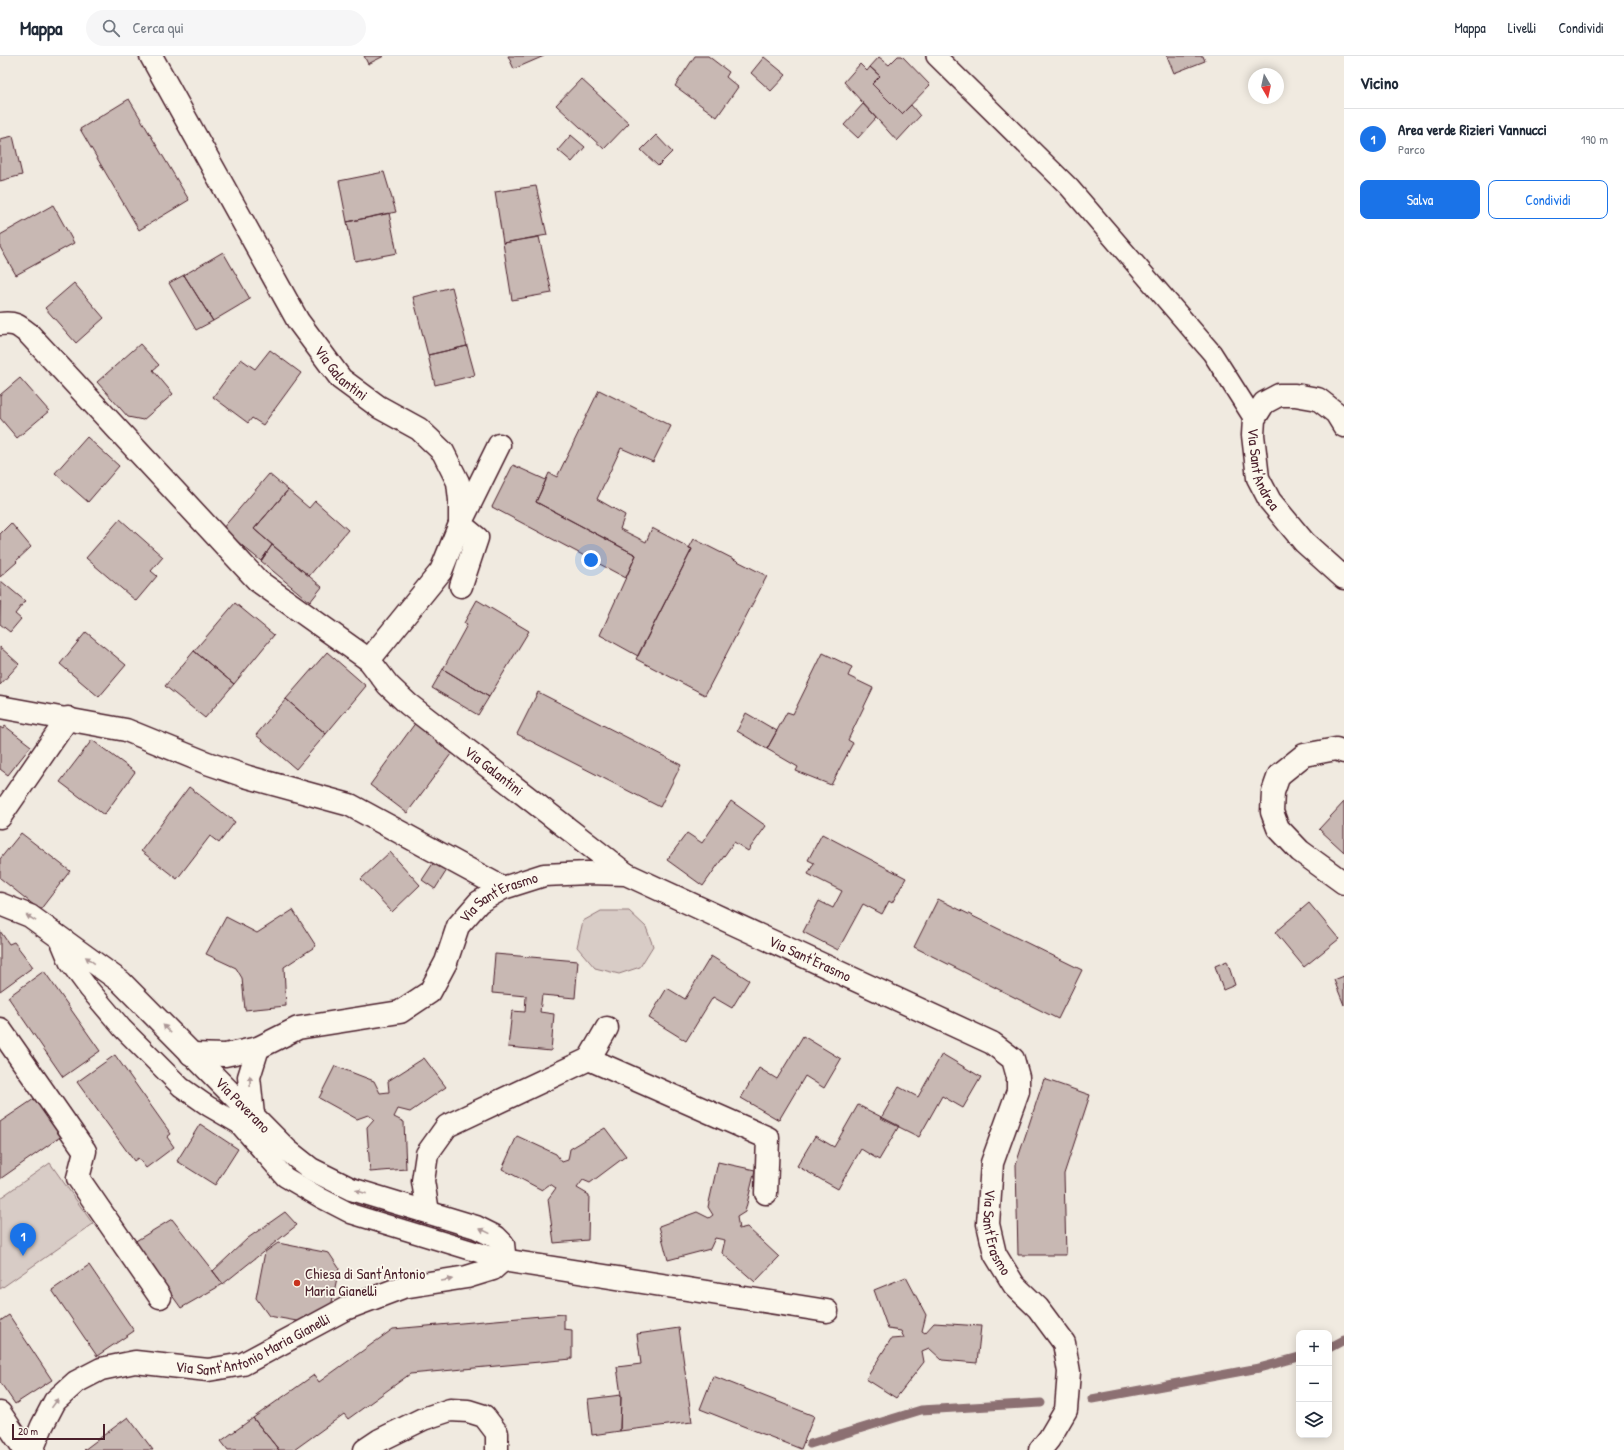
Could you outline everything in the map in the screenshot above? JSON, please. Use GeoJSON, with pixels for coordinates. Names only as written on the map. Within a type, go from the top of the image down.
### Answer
{"type":"FeatureCollection","features":[{"type":"Feature","properties":{"kind":"street","name":"Via Galantini"},"geometry":{"type":"LineString","coordinates":[[151,56],[298,321],[341,379],[378,408],[419,429],[444,452],[458,482],[460,524],[441,571],[369,660]]}},
{"type":"Feature","properties":{"kind":"street","name":"Via Galantini"},"geometry":{"type":"LineString","coordinates":[[0,324],[8,323],[18,325],[29,334],[258,581],[369,660],[388,685],[408,704],[626,874]]}},
{"type":"Feature","properties":{"kind":"street","name":"Via Sant'Andrea"},"geometry":{"type":"LineString","coordinates":[[1344,426],[1336,413],[1318,399],[1295,395],[1279,395],[1264,403],[1254,419],[1253,435],[1258,478],[1270,501],[1304,542],[1344,578]]}},
{"type":"Feature","properties":{"kind":"street"},"geometry":{"type":"LineString","coordinates":[[460,586],[477,538],[460,524],[499,445]]}},
{"type":"Feature","properties":{"kind":"street"},"geometry":{"type":"LineString","coordinates":[[0,707],[68,718],[126,730],[207,763],[248,777],[350,805],[503,888]]}},
{"type":"Feature","properties":{"kind":"street"},"geometry":{"type":"LineString","coordinates":[[0,817],[68,718]]}},
{"type":"Feature","properties":{"kind":"street"},"geometry":{"type":"LineString","coordinates":[[1344,752],[1336,749],[1304,755],[1279,775],[1273,792],[1272,812],[1278,828],[1300,851],[1344,883]]}},
{"type":"Feature","properties":{"kind":"street","name":"Via Sant'Erasmo"},"geometry":{"type":"LineString","coordinates":[[191,1054],[225,1055],[258,1048],[298,1028],[400,1012],[430,992],[446,962],[458,926],[479,902],[503,888],[544,875],[588,873],[626,874],[992,1043],[1013,1059],[1018,1077],[1018,1091],[992,1162],[988,1224],[996,1254],[1014,1285],[1038,1308],[1064,1343],[1069,1372],[1066,1410],[1046,1446]]}},
{"type":"Feature","properties":{"kind":"street","name":"Via Paverano"},"geometry":{"type":"LineString","coordinates":[[0,904],[30,916],[121,982],[287,1150],[311,1169],[351,1189],[476,1227],[496,1237],[503,1244],[503,1260]]}},
{"type":"Feature","properties":{"kind":"street"},"geometry":{"type":"LineString","coordinates":[[428,1212],[423,1181],[427,1154],[447,1126],[590,1059],[607,1028]]}},
{"type":"Feature","properties":{"kind":"street"},"geometry":{"type":"LineString","coordinates":[[0,1029],[85,1151],[78,1178],[160,1297]]}},
{"type":"Feature","properties":{"kind":"street"},"geometry":{"type":"LineString","coordinates":[[253,1115],[249,1076],[258,1048]]}},
{"type":"Feature","properties":{"kind":"street"},"geometry":{"type":"LineString","coordinates":[[590,1059],[768,1138],[766,1193]]}},
{"type":"Feature","properties":{"kind":"street"},"geometry":{"type":"LineString","coordinates":[[503,1260],[827,1311]]}},
{"type":"Feature","properties":{"kind":"street","name":"Via Sant'Antonio Maria Gianelli"},"geometry":{"type":"LineString","coordinates":[[32,1450],[55,1400],[76,1382],[101,1369],[135,1362],[208,1370],[243,1364],[345,1309],[402,1287],[467,1277],[493,1269],[503,1260]]}},
{"type":"Feature","properties":{"kind":"street"},"geometry":{"type":"LineString","coordinates":[[365,1450],[380,1440],[423,1419],[450,1410],[468,1411],[484,1416],[497,1433],[497,1450]]}},
{"type":"Feature","properties":{"kind":"street"},"geometry":{"type":"LineString","coordinates":[[0,1413],[25,1450]]}},
{"type":"Feature","properties":{"kind":"lane"},"geometry":{"type":"LineString","coordinates":[[936,56],[1069,187],[1212,353],[1254,419]]}},
{"type":"Feature","properties":{"kind":"lane"},"geometry":{"type":"LineString","coordinates":[[59,938],[69,962],[89,989],[122,1028],[181,1087],[208,1106],[239,1124],[285,1177],[320,1198],[352,1214],[503,1260]]}},
{"type":"Feature","properties":{"kind":"shaded area"},"geometry":{"type":"Polygon","coordinates":[[[601,911],[629,911],[646,927],[653,946],[640,967],[619,974],[595,968],[577,947],[583,921],[601,911]]]}},
{"type":"Feature","properties":{"kind":"shaded area"},"geometry":{"type":"Polygon","coordinates":[[[50,1163],[93,1224],[0,1289],[0,1198],[50,1163]]]}},
{"type":"Feature","properties":{"kind":"building"},"geometry":{"type":"Polygon","coordinates":[[[364,56],[384,56],[368,64],[364,56]]]}},
{"type":"Feature","properties":{"kind":"building"},"geometry":{"type":"Polygon","coordinates":[[[508,56],[544,56],[514,69],[508,56]]]}},
{"type":"Feature","properties":{"kind":"building"},"geometry":{"type":"Polygon","coordinates":[[[695,56],[708,56],[729,72],[726,77],[738,87],[717,117],[675,86],[695,56]]]}},
{"type":"Feature","properties":{"kind":"building"},"geometry":{"type":"Polygon","coordinates":[[[898,56],[902,56],[930,85],[902,114],[872,84],[880,76],[870,67],[879,57],[889,65],[898,56]]]}},
{"type":"Feature","properties":{"kind":"building"},"geometry":{"type":"Polygon","coordinates":[[[1167,56],[1203,56],[1205,61],[1174,73],[1167,56]]]}},
{"type":"Feature","properties":{"kind":"building"},"geometry":{"type":"Polygon","coordinates":[[[764,57],[786,75],[771,91],[751,73],[764,57]]]}},
{"type":"Feature","properties":{"kind":"building"},"geometry":{"type":"Polygon","coordinates":[[[860,64],[867,71],[870,67],[880,76],[872,84],[902,114],[911,105],[920,116],[897,141],[844,82],[860,64]]]}},
{"type":"Feature","properties":{"kind":"building"},"geometry":{"type":"Polygon","coordinates":[[[581,79],[629,123],[604,149],[556,105],[581,79]]]}},
{"type":"Feature","properties":{"kind":"building"},"geometry":{"type":"Polygon","coordinates":[[[129,99],[189,200],[139,230],[80,129],[129,99]]]}},
{"type":"Feature","properties":{"kind":"building"},"geometry":{"type":"Polygon","coordinates":[[[863,104],[876,118],[858,138],[844,125],[863,104]]]}},
{"type":"Feature","properties":{"kind":"building"},"geometry":{"type":"Polygon","coordinates":[[[571,135],[585,147],[572,162],[558,150],[571,135]]]}},
{"type":"Feature","properties":{"kind":"building"},"geometry":{"type":"Polygon","coordinates":[[[656,135],[672,152],[658,166],[641,150],[656,135]]]}},
{"type":"Feature","properties":{"kind":"building"},"geometry":{"type":"Polygon","coordinates":[[[13,136],[22,175],[0,181],[0,139],[13,136]]]}},
{"type":"Feature","properties":{"kind":"building"},"geometry":{"type":"Polygon","coordinates":[[[384,172],[396,212],[347,222],[339,181],[384,172]]]}},
{"type":"Feature","properties":{"kind":"building"},"geometry":{"type":"Polygon","coordinates":[[[536,186],[547,235],[503,243],[495,192],[536,186]]]}},
{"type":"Feature","properties":{"kind":"building"},"geometry":{"type":"Polygon","coordinates":[[[53,205],[74,243],[16,275],[0,247],[0,235],[53,205]]]}},
{"type":"Feature","properties":{"kind":"building"},"geometry":{"type":"Polygon","coordinates":[[[389,213],[397,253],[355,261],[347,222],[389,213]]]}},
{"type":"Feature","properties":{"kind":"building"},"geometry":{"type":"Polygon","coordinates":[[[539,237],[552,293],[512,300],[503,243],[539,237]]]}},
{"type":"Feature","properties":{"kind":"building"},"geometry":{"type":"Polygon","coordinates":[[[223,252],[250,299],[213,321],[184,275],[223,252]]]}},
{"type":"Feature","properties":{"kind":"building"},"geometry":{"type":"Polygon","coordinates":[[[184,275],[213,321],[196,330],[169,283],[184,275]]]}},
{"type":"Feature","properties":{"kind":"building"},"geometry":{"type":"Polygon","coordinates":[[[74,283],[104,318],[76,343],[45,308],[74,283]]]}},
{"type":"Feature","properties":{"kind":"building"},"geometry":{"type":"Polygon","coordinates":[[[452,287],[467,346],[428,355],[413,297],[452,287]]]}},
{"type":"Feature","properties":{"kind":"building"},"geometry":{"type":"Polygon","coordinates":[[[140,344],[159,365],[153,370],[173,394],[143,420],[128,417],[97,382],[140,344]]]}},
{"type":"Feature","properties":{"kind":"building"},"geometry":{"type":"Polygon","coordinates":[[[467,346],[475,375],[435,385],[428,355],[467,346]]]}},
{"type":"Feature","properties":{"kind":"building"},"geometry":{"type":"Polygon","coordinates":[[[270,350],[301,373],[263,425],[252,418],[248,423],[213,397],[241,359],[255,369],[270,350]]]}},
{"type":"Feature","properties":{"kind":"building"},"geometry":{"type":"Polygon","coordinates":[[[20,378],[49,411],[17,438],[0,418],[0,395],[20,378]]]}},
{"type":"Feature","properties":{"kind":"building"},"geometry":{"type":"Polygon","coordinates":[[[599,390],[671,426],[653,462],[621,448],[597,499],[625,515],[620,529],[646,542],[652,528],[692,549],[638,656],[600,635],[636,555],[536,502],[549,473],[557,477],[599,390]]]}},
{"type":"Feature","properties":{"kind":"building"},"geometry":{"type":"Polygon","coordinates":[[[87,437],[119,466],[88,502],[55,473],[87,437]]]}},
{"type":"Feature","properties":{"kind":"building"},"geometry":{"type":"Polygon","coordinates":[[[513,465],[546,480],[536,502],[636,555],[626,578],[492,507],[513,465]]]}},
{"type":"Feature","properties":{"kind":"building"},"geometry":{"type":"Polygon","coordinates":[[[269,474],[288,490],[254,529],[272,545],[261,561],[222,529],[269,474]]]}},
{"type":"Feature","properties":{"kind":"building"},"geometry":{"type":"Polygon","coordinates":[[[288,490],[309,508],[315,501],[348,530],[309,576],[254,529],[288,490]]]}},
{"type":"Feature","properties":{"kind":"building"},"geometry":{"type":"Polygon","coordinates":[[[120,519],[163,557],[151,571],[157,576],[136,601],[86,558],[120,519]]]}},
{"type":"Feature","properties":{"kind":"building"},"geometry":{"type":"Polygon","coordinates":[[[11,523],[31,547],[0,577],[0,534],[11,523]]]}},
{"type":"Feature","properties":{"kind":"building"},"geometry":{"type":"Polygon","coordinates":[[[694,539],[767,576],[705,695],[636,659],[692,549],[689,548],[694,539]]]}},
{"type":"Feature","properties":{"kind":"building"},"geometry":{"type":"Polygon","coordinates":[[[272,545],[322,587],[310,602],[261,561],[272,545]]]}},
{"type":"Feature","properties":{"kind":"building"},"geometry":{"type":"Polygon","coordinates":[[[1,581],[25,601],[15,614],[21,619],[10,632],[0,624],[1,581]]]}},
{"type":"Feature","properties":{"kind":"building"},"geometry":{"type":"Polygon","coordinates":[[[477,600],[529,631],[489,697],[443,669],[467,625],[464,623],[477,600]]]}},
{"type":"Feature","properties":{"kind":"building"},"geometry":{"type":"Polygon","coordinates":[[[235,603],[274,635],[234,684],[194,651],[235,603]]]}},
{"type":"Feature","properties":{"kind":"building"},"geometry":{"type":"Polygon","coordinates":[[[86,632],[126,665],[99,697],[60,664],[86,632]]]}},
{"type":"Feature","properties":{"kind":"building"},"geometry":{"type":"Polygon","coordinates":[[[0,647],[19,664],[0,685],[0,647]]]}},
{"type":"Feature","properties":{"kind":"building"},"geometry":{"type":"Polygon","coordinates":[[[194,651],[234,684],[205,718],[165,686],[194,651]]]}},
{"type":"Feature","properties":{"kind":"building"},"geometry":{"type":"Polygon","coordinates":[[[327,652],[366,686],[326,734],[286,699],[327,652]]]}},
{"type":"Feature","properties":{"kind":"building"},"geometry":{"type":"Polygon","coordinates":[[[823,653],[852,667],[848,676],[873,688],[848,740],[853,743],[831,785],[796,771],[798,767],[767,749],[787,712],[793,714],[823,653]]]}},
{"type":"Feature","properties":{"kind":"building"},"geometry":{"type":"Polygon","coordinates":[[[443,669],[489,697],[478,715],[432,688],[443,669]]]}},
{"type":"Feature","properties":{"kind":"building"},"geometry":{"type":"Polygon","coordinates":[[[538,692],[681,765],[660,807],[517,734],[538,692]]]}},
{"type":"Feature","properties":{"kind":"building"},"geometry":{"type":"Polygon","coordinates":[[[286,699],[326,734],[296,769],[256,735],[286,699]]]}},
{"type":"Feature","properties":{"kind":"building"},"geometry":{"type":"Polygon","coordinates":[[[746,713],[777,731],[767,749],[737,731],[746,713]]]}},
{"type":"Feature","properties":{"kind":"building"},"geometry":{"type":"Polygon","coordinates":[[[416,722],[454,750],[407,813],[370,785],[416,722]]]}},
{"type":"Feature","properties":{"kind":"building"},"geometry":{"type":"Polygon","coordinates":[[[5,726],[31,746],[8,775],[0,769],[0,727],[3,729],[5,726]]]}},
{"type":"Feature","properties":{"kind":"building"},"geometry":{"type":"Polygon","coordinates":[[[92,740],[135,772],[104,815],[60,782],[92,740]]]}},
{"type":"Feature","properties":{"kind":"building"},"geometry":{"type":"Polygon","coordinates":[[[189,787],[235,822],[219,843],[210,836],[177,879],[141,851],[189,787]]]}},
{"type":"Feature","properties":{"kind":"building"},"geometry":{"type":"Polygon","coordinates":[[[731,801],[766,826],[748,851],[734,842],[703,886],[667,860],[687,833],[702,843],[731,801]]]}},
{"type":"Feature","properties":{"kind":"building"},"geometry":{"type":"Polygon","coordinates":[[[1344,802],[1344,852],[1319,829],[1344,802]]]}},
{"type":"Feature","properties":{"kind":"building"},"geometry":{"type":"Polygon","coordinates":[[[21,833],[70,871],[40,910],[0,878],[0,859],[21,833]]]}},
{"type":"Feature","properties":{"kind":"building"},"geometry":{"type":"Polygon","coordinates":[[[822,834],[906,878],[892,903],[889,901],[882,914],[863,904],[838,950],[803,932],[819,901],[833,908],[842,891],[808,874],[814,863],[808,860],[822,834]]]}},
{"type":"Feature","properties":{"kind":"building"},"geometry":{"type":"Polygon","coordinates":[[[390,852],[420,885],[392,912],[361,879],[390,852]]]}},
{"type":"Feature","properties":{"kind":"building"},"geometry":{"type":"Polygon","coordinates":[[[434,862],[447,870],[435,889],[422,880],[434,862]]]}},
{"type":"Feature","properties":{"kind":"building"},"geometry":{"type":"Polygon","coordinates":[[[938,899],[1082,970],[1058,1019],[914,947],[938,899]]]}},
{"type":"Feature","properties":{"kind":"building"},"geometry":{"type":"Polygon","coordinates":[[[1309,903],[1339,939],[1304,967],[1275,932],[1309,903]]]}},
{"type":"Feature","properties":{"kind":"building"},"geometry":{"type":"Polygon","coordinates":[[[293,910],[316,946],[284,967],[286,1006],[245,1010],[242,978],[236,968],[206,954],[226,917],[257,933],[293,910]]]}},
{"type":"Feature","properties":{"kind":"building"},"geometry":{"type":"Polygon","coordinates":[[[0,931],[9,944],[14,942],[33,967],[0,991],[0,931]]]}},
{"type":"Feature","properties":{"kind":"building"},"geometry":{"type":"Polygon","coordinates":[[[495,954],[578,961],[575,998],[542,995],[540,1012],[554,1014],[551,1051],[508,1047],[512,1011],[525,1012],[526,996],[492,993],[495,954]]]}},
{"type":"Feature","properties":{"kind":"building"},"geometry":{"type":"Polygon","coordinates":[[[711,956],[749,980],[732,1008],[713,997],[686,1041],[649,1018],[667,988],[685,999],[711,956]]]}},
{"type":"Feature","properties":{"kind":"building"},"geometry":{"type":"Polygon","coordinates":[[[1227,961],[1235,985],[1223,990],[1215,966],[1227,961]]]}},
{"type":"Feature","properties":{"kind":"building"},"geometry":{"type":"Polygon","coordinates":[[[44,971],[100,1051],[63,1077],[8,997],[44,971]]]}},
{"type":"Feature","properties":{"kind":"building"},"geometry":{"type":"Polygon","coordinates":[[[1344,976],[1344,1005],[1334,980],[1344,976]]]}},
{"type":"Feature","properties":{"kind":"building"},"geometry":{"type":"Polygon","coordinates":[[[803,1036],[841,1059],[824,1088],[805,1076],[779,1120],[741,1098],[759,1068],[777,1079],[803,1036]]]}},
{"type":"Feature","properties":{"kind":"building"},"geometry":{"type":"Polygon","coordinates":[[[942,1054],[981,1077],[963,1108],[942,1096],[919,1137],[881,1118],[899,1087],[918,1097],[942,1054]]]}},
{"type":"Feature","properties":{"kind":"building"},"geometry":{"type":"Polygon","coordinates":[[[115,1055],[171,1134],[167,1137],[174,1147],[146,1168],[138,1158],[134,1161],[77,1082],[115,1055]]]}},
{"type":"Feature","properties":{"kind":"building"},"geometry":{"type":"Polygon","coordinates":[[[424,1058],[446,1087],[410,1112],[398,1109],[394,1117],[404,1122],[406,1169],[370,1172],[367,1127],[374,1119],[368,1115],[357,1119],[319,1098],[335,1066],[374,1081],[380,1093],[389,1092],[388,1081],[424,1058]]]}},
{"type":"Feature","properties":{"kind":"building"},"geometry":{"type":"Polygon","coordinates":[[[1044,1079],[1090,1095],[1064,1174],[1066,1255],[1018,1255],[1016,1164],[1044,1079]]]}},
{"type":"Feature","properties":{"kind":"building"},"geometry":{"type":"Polygon","coordinates":[[[37,1097],[63,1135],[0,1179],[0,1122],[37,1097]]]}},
{"type":"Feature","properties":{"kind":"building"},"geometry":{"type":"Polygon","coordinates":[[[858,1105],[899,1126],[879,1160],[861,1149],[838,1189],[797,1166],[815,1136],[834,1147],[858,1105]]]}},
{"type":"Feature","properties":{"kind":"building"},"geometry":{"type":"Polygon","coordinates":[[[200,1124],[238,1149],[215,1185],[177,1161],[200,1124]]]}},
{"type":"Feature","properties":{"kind":"building"},"geometry":{"type":"Polygon","coordinates":[[[605,1128],[626,1156],[590,1183],[583,1180],[577,1188],[589,1195],[588,1240],[554,1243],[548,1199],[556,1188],[550,1184],[542,1190],[502,1169],[517,1136],[556,1154],[562,1162],[568,1160],[570,1149],[605,1128]]]}},
{"type":"Feature","properties":{"kind":"building"},"geometry":{"type":"Polygon","coordinates":[[[718,1162],[755,1170],[745,1212],[737,1217],[739,1229],[747,1227],[779,1257],[755,1282],[722,1253],[725,1240],[715,1238],[710,1249],[668,1260],[659,1226],[697,1212],[709,1218],[713,1215],[708,1207],[718,1162]]]}},
{"type":"Feature","properties":{"kind":"building"},"geometry":{"type":"Polygon","coordinates":[[[285,1212],[297,1225],[223,1284],[213,1271],[248,1238],[285,1212]]]}},
{"type":"Feature","properties":{"kind":"building"},"geometry":{"type":"Polygon","coordinates":[[[172,1219],[223,1284],[181,1308],[134,1242],[172,1219]]]}},
{"type":"Feature","properties":{"kind":"building","name":"Chiesa di Sant'Antonio Maria Gianelli"},"geometry":{"type":"Polygon","coordinates":[[[278,1243],[329,1253],[339,1268],[330,1312],[313,1324],[269,1316],[256,1298],[265,1252],[278,1243]]]}},
{"type":"Feature","properties":{"kind":"building"},"geometry":{"type":"Polygon","coordinates":[[[89,1265],[134,1331],[97,1356],[52,1290],[89,1265]]]}},
{"type":"Feature","properties":{"kind":"building"},"geometry":{"type":"Polygon","coordinates":[[[906,1277],[926,1315],[922,1331],[925,1333],[934,1323],[981,1326],[977,1363],[942,1360],[929,1348],[922,1351],[924,1362],[896,1398],[866,1379],[891,1339],[904,1338],[901,1331],[888,1329],[874,1290],[906,1277]]]}},
{"type":"Feature","properties":{"kind":"building"},"geometry":{"type":"Polygon","coordinates":[[[564,1314],[564,1329],[572,1330],[572,1359],[410,1374],[348,1419],[344,1414],[294,1450],[279,1450],[253,1418],[314,1375],[319,1382],[393,1329],[564,1314]]]}},
{"type":"Feature","properties":{"kind":"building"},"geometry":{"type":"Polygon","coordinates":[[[9,1315],[52,1380],[15,1404],[0,1382],[0,1321],[9,1315]]]}},
{"type":"Feature","properties":{"kind":"building"},"geometry":{"type":"Polygon","coordinates":[[[679,1328],[692,1422],[620,1431],[621,1395],[617,1367],[641,1364],[637,1334],[679,1328]]]}},
{"type":"Feature","properties":{"kind":"building"},"geometry":{"type":"Polygon","coordinates":[[[713,1376],[814,1416],[801,1449],[700,1409],[713,1376]]]}},
{"type":"Feature","properties":{"kind":"building"},"geometry":{"type":"Polygon","coordinates":[[[621,1395],[620,1431],[592,1435],[588,1399],[621,1395]]]}},
{"type":"Feature","properties":{"kind":"building"},"geometry":{"type":"Polygon","coordinates":[[[128,1417],[153,1450],[84,1450],[128,1417]]]}},
{"type":"Feature","properties":{"kind":"building"},"geometry":{"type":"Polygon","coordinates":[[[253,1418],[279,1450],[228,1450],[221,1441],[253,1418]]]}},
{"type":"Feature","properties":{"kind":"waterway"},"geometry":{"type":"LineString","coordinates":[[1332,1346],[1344,1340]]}},
{"type":"Feature","properties":{"kind":"waterway"},"geometry":{"type":"LineString","coordinates":[[1092,1399],[1259,1368],[1296,1358]]}},
{"type":"Feature","properties":{"kind":"waterway"},"geometry":{"type":"LineString","coordinates":[[810,1444],[921,1410],[1041,1403]]}},
{"type":"Feature","properties":{"kind":"place","name":"Area verde Rizieri Vannucci"},"geometry":{"type":"Point","coordinates":[23,1256]}},
{"type":"Feature","properties":{"kind":"place","name":"Chiesa di Sant'Antonio Maria Gianelli"},"geometry":{"type":"Point","coordinates":[297,1283]}}]}
